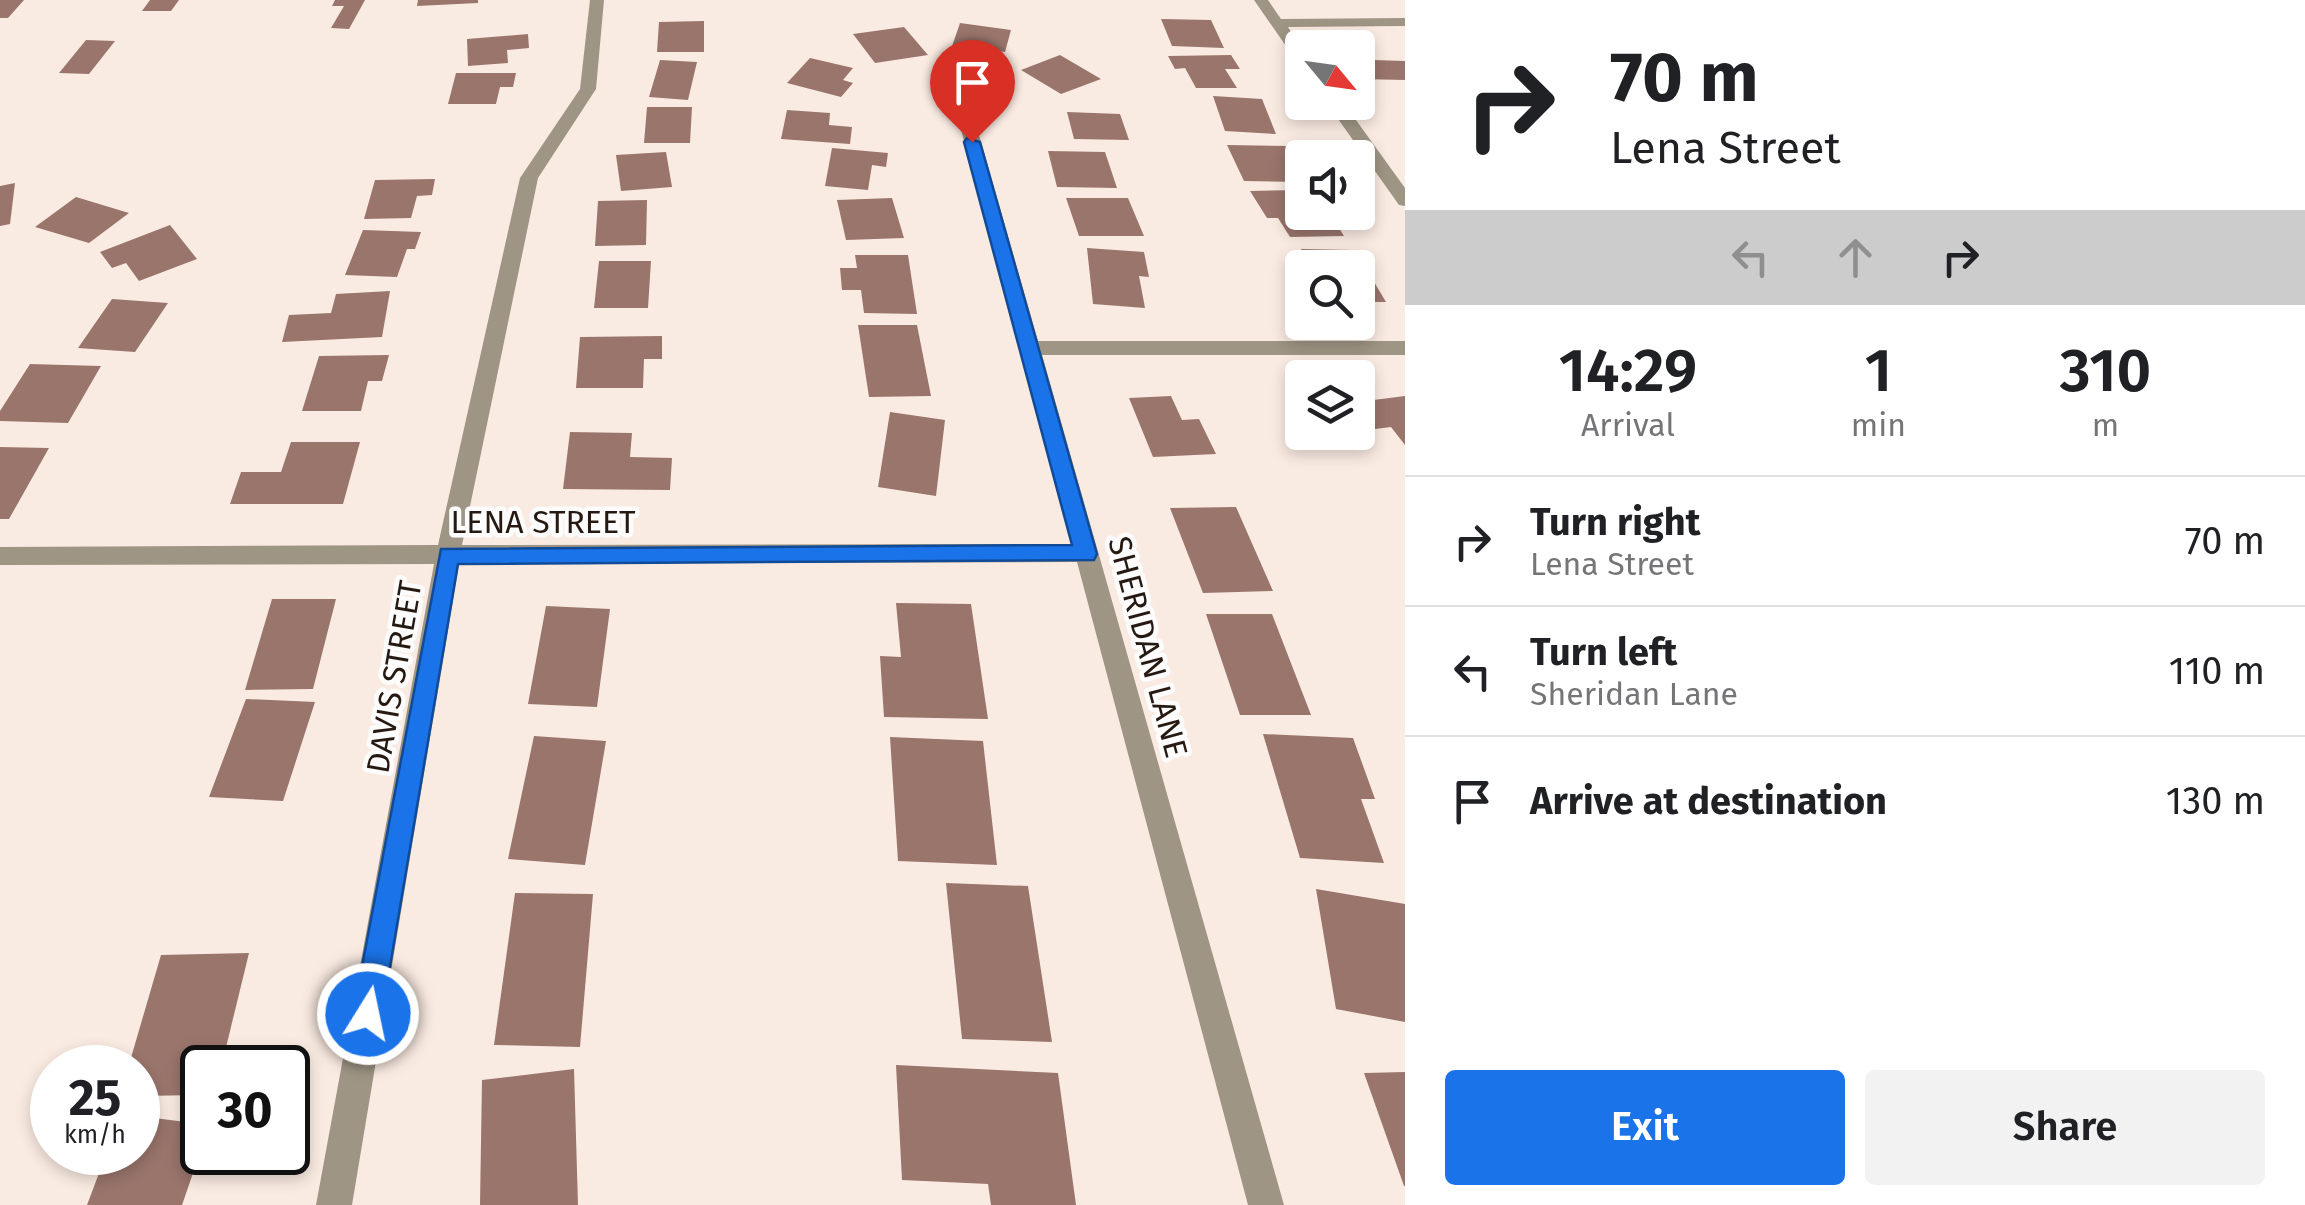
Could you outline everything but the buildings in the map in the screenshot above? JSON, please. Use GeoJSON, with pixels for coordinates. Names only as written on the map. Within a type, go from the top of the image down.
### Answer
{"type":"FeatureCollection","features":[{"type":"Feature","properties":{"kind":"street","name":"DAVIS STREET"},"geometry":{"type":"LineString","coordinates":[[334,1205],[448,555],[529,178],[588,89],[598,0]]}},
{"type":"Feature","properties":{"kind":"street"},"geometry":{"type":"LineString","coordinates":[[1261,0],[1285,35]]}},
{"type":"Feature","properties":{"kind":"street"},"geometry":{"type":"LineString","coordinates":[[1277,24],[1405,22]]}},
{"type":"Feature","properties":{"kind":"street","name":"SHERIDAN LANE"},"geometry":{"type":"LineString","coordinates":[[962,108],[1266,1205]]}},
{"type":"Feature","properties":{"kind":"street"},"geometry":{"type":"LineString","coordinates":[[1347,120],[1405,201]]}},
{"type":"Feature","properties":{"kind":"street"},"geometry":{"type":"LineString","coordinates":[[1029,348],[1405,348]]}},
{"type":"Feature","properties":{"kind":"street","name":"LENA STREET"},"geometry":{"type":"LineString","coordinates":[[0,556],[1086,554]]}},
{"type":"Feature","properties":{"kind":"route"},"geometry":{"type":"LineString","coordinates":[[368,1014],[448,555],[1086,554],[972,142]]}}]}
